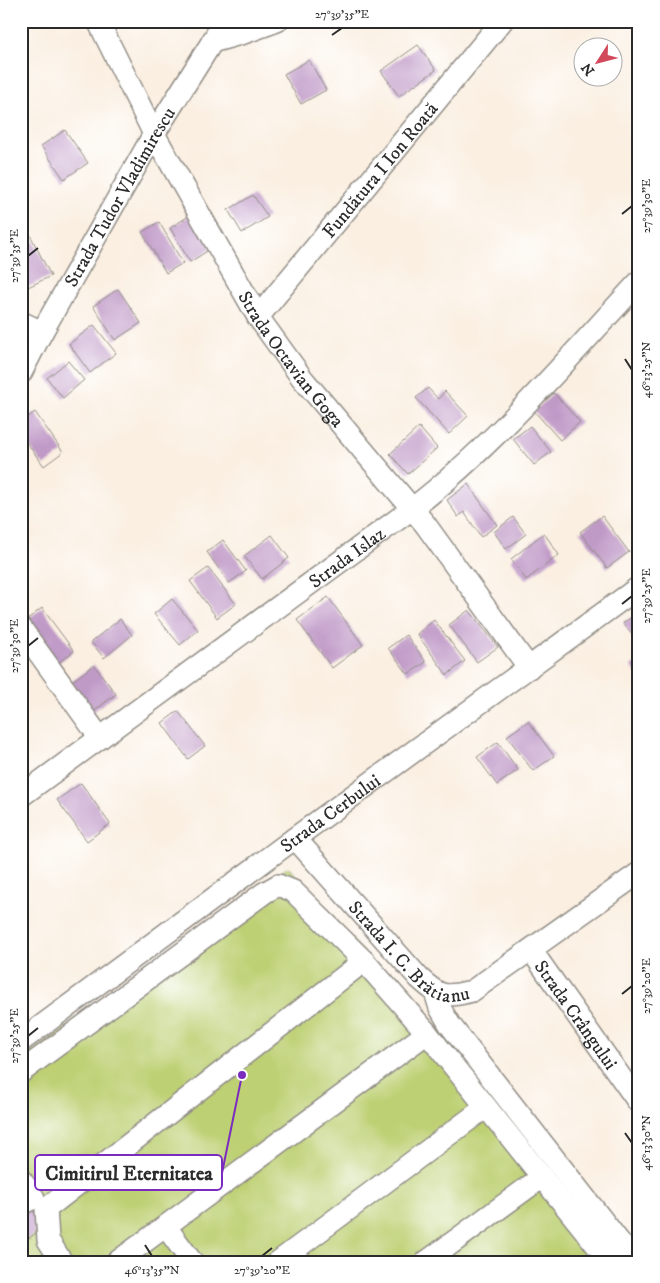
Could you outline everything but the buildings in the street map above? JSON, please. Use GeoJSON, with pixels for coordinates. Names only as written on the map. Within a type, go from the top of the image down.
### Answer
{"type":"FeatureCollection","features":[{"type":"Feature","properties":{"kind":"street","name":"Strada Octavian Goga"},"geometry":{"type":"LineString","coordinates":[[98,21],[154,134],[258,317],[302,378],[413,508],[529,668]]}},
{"type":"Feature","properties":{"kind":"street","name":"Strada Tudor Vladimirescu"},"geometry":{"type":"LineString","coordinates":[[21,373],[42,332],[154,134],[224,21]]}},
{"type":"Feature","properties":{"kind":"street"},"geometry":{"type":"LineString","coordinates":[[212,42],[277,21]]}},
{"type":"Feature","properties":{"kind":"street","name":"Fundătura I Ion Roată"},"geometry":{"type":"LineString","coordinates":[[258,317],[502,21]]}},
{"type":"Feature","properties":{"kind":"street","name":"Strada Islaz"},"geometry":{"type":"LineString","coordinates":[[21,796],[413,508],[460,471],[639,282]]}},
{"type":"Feature","properties":{"kind":"street"},"geometry":{"type":"LineString","coordinates":[[21,322],[42,332]]}},
{"type":"Feature","properties":{"kind":"street","name":"Strada Cerbului"},"geometry":{"type":"LineString","coordinates":[[21,1041],[639,587]]}},
{"type":"Feature","properties":{"kind":"street"},"geometry":{"type":"LineString","coordinates":[[21,628],[100,738]]}},
{"type":"Feature","properties":{"kind":"street","name":"Strada I. C. Brătianu"},"geometry":{"type":"LineString","coordinates":[[295,838],[419,978],[435,992],[453,996],[472,991],[639,873]]}},
{"type":"Feature","properties":{"kind":"street"},"geometry":{"type":"LineString","coordinates":[[21,1072],[264,893],[278,885],[293,891],[364,961],[427,1033],[610,1262]]}},
{"type":"Feature","properties":{"kind":"street","name":"Strada Crângului"},"geometry":{"type":"LineString","coordinates":[[531,950],[639,1103]]}},
{"type":"Feature","properties":{"kind":"street"},"geometry":{"type":"LineString","coordinates":[[34,1204],[364,961]]}},
{"type":"Feature","properties":{"kind":"street"},"geometry":{"type":"LineString","coordinates":[[435,992],[440,1008],[450,1025],[635,1262]]}},
{"type":"Feature","properties":{"kind":"street"},"geometry":{"type":"LineString","coordinates":[[117,1262],[427,1033]]}},
{"type":"Feature","properties":{"kind":"street"},"geometry":{"type":"LineString","coordinates":[[278,1262],[486,1107]]}},
{"type":"Feature","properties":{"kind":"street"},"geometry":{"type":"LineString","coordinates":[[426,1262],[542,1177]]}},
{"type":"Feature","properties":{"kind":"street"},"geometry":{"type":"LineString","coordinates":[[21,1180],[34,1204],[48,1240],[62,1262]]}},
{"type":"Feature","properties":{"kind":"street"},"geometry":{"type":"LineString","coordinates":[[166,1227],[192,1262]]}},
{"type":"Feature","properties":{"kind":"green space"},"geometry":{"type":"Polygon","coordinates":[[[288,867],[366,955],[609,1262],[21,1262],[21,1060],[288,867]]]}},
{"type":"Feature","properties":{"kind":"place","name":"Cimitirul Eternitatea"},"geometry":{"type":"Point","coordinates":[242,1075]}}]}
